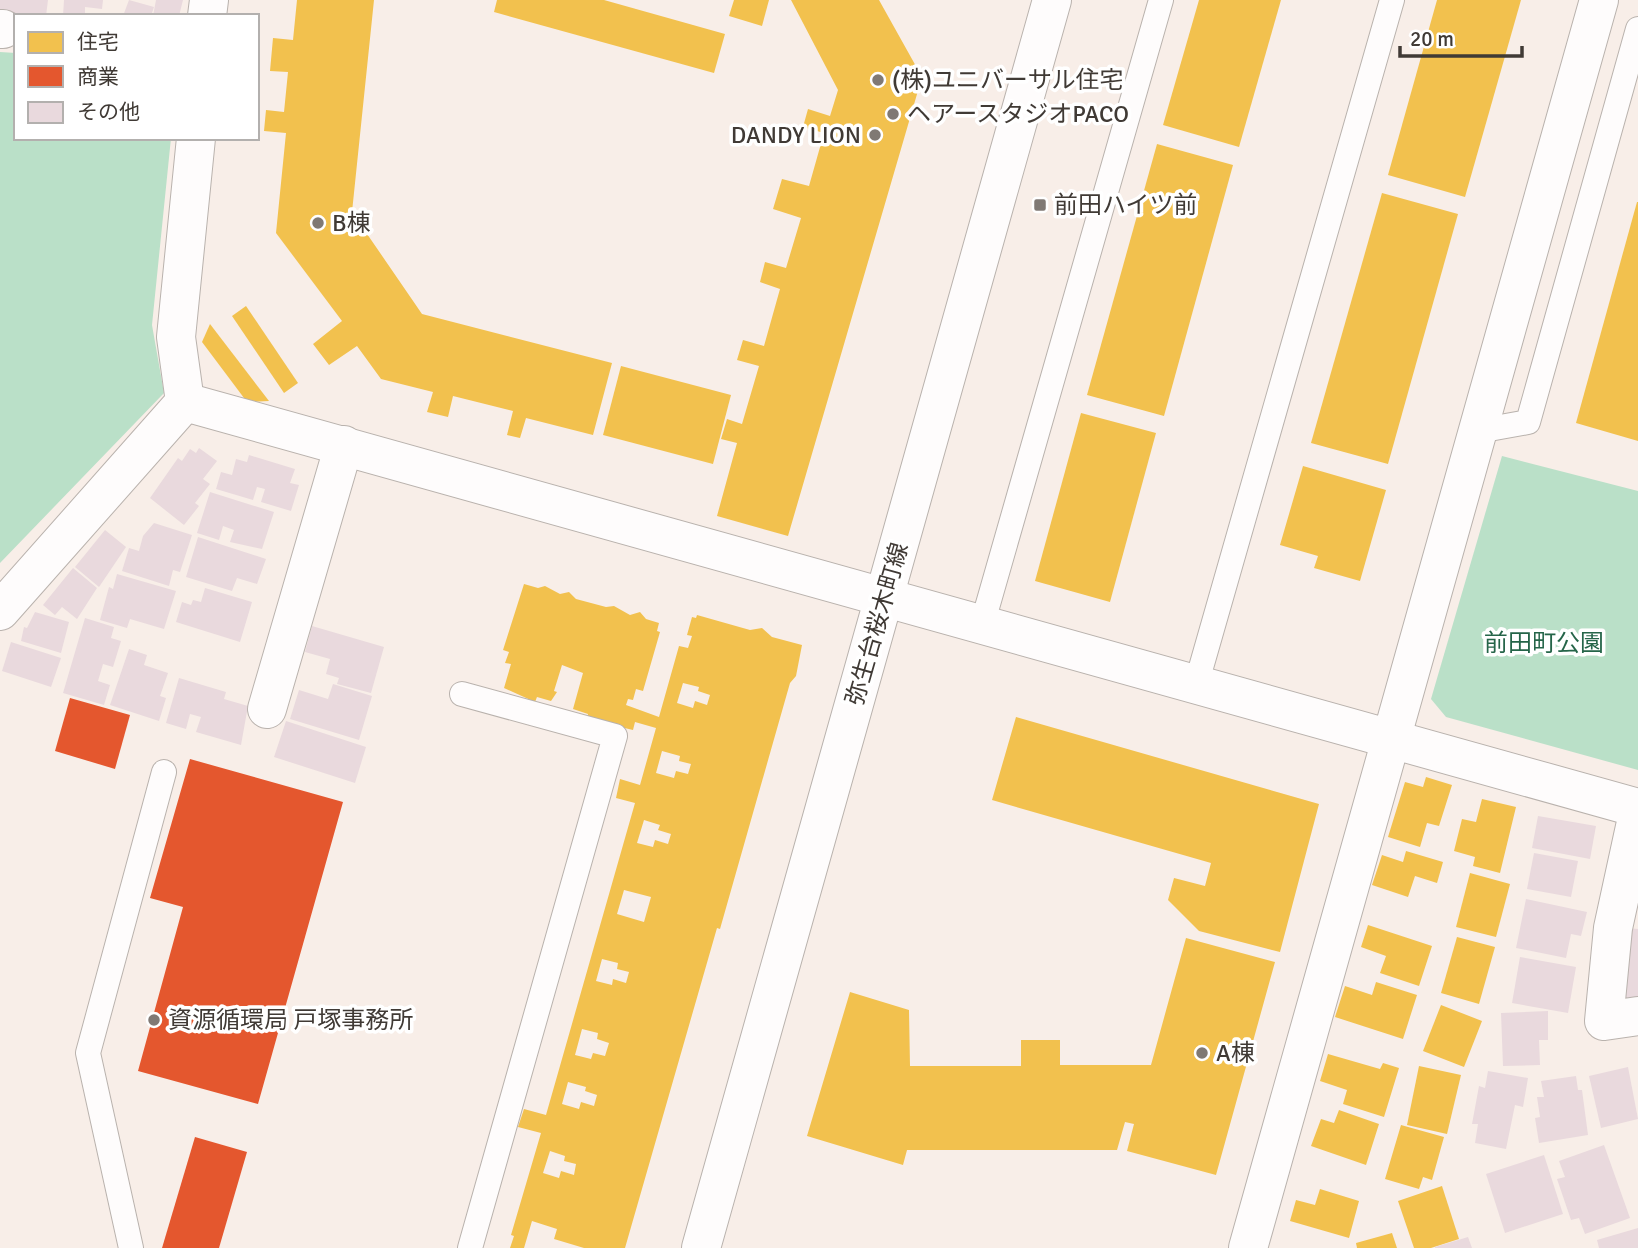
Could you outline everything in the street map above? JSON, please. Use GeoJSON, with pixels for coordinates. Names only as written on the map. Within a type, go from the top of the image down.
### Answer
{"type":"FeatureCollection","features":[{"type":"Feature","properties":{"kind":"street","name":"弥生台桜木町線"},"geometry":{"type":"LineString","coordinates":[[701,1248],[1052,0]]}},
{"type":"Feature","properties":{"kind":"street"},"geometry":{"type":"LineString","coordinates":[[1248,1248],[1600,0]]}},
{"type":"Feature","properties":{"kind":"street"},"geometry":{"type":"LineString","coordinates":[[0,611],[185,401],[176,337],[195,140]]}},
{"type":"Feature","properties":{"kind":"street"},"geometry":{"type":"LineString","coordinates":[[185,401],[1638,810],[1613,928],[1604,1021],[1638,1016]]}},
{"type":"Feature","properties":{"kind":"street"},"geometry":{"type":"LineString","coordinates":[[267,709],[344,445]]}},
{"type":"Feature","properties":{"kind":"lane"},"geometry":{"type":"LineString","coordinates":[[982,625],[1161,0]]}},
{"type":"Feature","properties":{"kind":"lane"},"geometry":{"type":"LineString","coordinates":[[1196,685],[1392,0]]}},
{"type":"Feature","properties":{"kind":"lane"},"geometry":{"type":"LineString","coordinates":[[1478,432],[1528,422],[1638,29]]}},
{"type":"Feature","properties":{"kind":"lane"},"geometry":{"type":"LineString","coordinates":[[462,694],[615,736],[470,1248]]}},
{"type":"Feature","properties":{"kind":"lane"},"geometry":{"type":"LineString","coordinates":[[131,1248],[88,1053],[164,772]]}},
{"type":"Feature","properties":{"kind":"green space"},"geometry":{"type":"Polygon","coordinates":[[[0,52],[14,53],[14,140],[171,140],[152,325],[164,393],[0,563],[0,52]]]}},
{"type":"Feature","properties":{"kind":"green space","name":"前田町公園"},"geometry":{"type":"Polygon","coordinates":[[[1502,456],[1638,491],[1638,770],[1446,717],[1431,699],[1502,456]]]}},
{"type":"Feature","properties":{"kind":"building: 住宅","name":"B棟"},"geometry":{"type":"Polygon","coordinates":[[[297,0],[374,0],[352,212],[422,314],[612,363],[593,435],[526,418],[520,438],[507,435],[513,411],[453,396],[448,417],[427,412],[433,392],[381,379],[357,346],[329,365],[313,344],[342,321],[276,233],[286,133],[264,131],[266,110],[284,112],[288,72],[270,71],[273,38],[293,40],[297,0]]]}},
{"type":"Feature","properties":{"kind":"building: 住宅"},"geometry":{"type":"Polygon","coordinates":[[[497,0],[604,0],[725,34],[714,73],[494,12],[497,0]]]}},
{"type":"Feature","properties":{"kind":"building: 住宅"},"geometry":{"type":"Polygon","coordinates":[[[734,0],[769,0],[762,26],[729,16],[734,0]]]}},
{"type":"Feature","properties":{"kind":"building: 住宅"},"geometry":{"type":"Polygon","coordinates":[[[791,0],[879,0],[922,77],[788,536],[717,516],[737,443],[721,439],[727,419],[742,424],[759,366],[737,360],[743,340],[764,346],[780,289],[760,282],[765,262],[786,268],[801,218],[773,209],[782,179],[809,186],[824,133],[803,127],[808,109],[830,116],[838,90],[791,0]]]}},
{"type":"Feature","properties":{"kind":"building: 住宅"},"geometry":{"type":"Polygon","coordinates":[[[1199,0],[1281,0],[1239,147],[1163,125],[1199,0]]]}},
{"type":"Feature","properties":{"kind":"building: 住宅"},"geometry":{"type":"Polygon","coordinates":[[[1437,0],[1521,0],[1465,197],[1388,175],[1437,0]]]}},
{"type":"Feature","properties":{"kind":"building: 住宅"},"geometry":{"type":"Polygon","coordinates":[[[1157,144],[1233,165],[1164,416],[1087,395],[1157,144]]]}},
{"type":"Feature","properties":{"kind":"building: 住宅"},"geometry":{"type":"Polygon","coordinates":[[[1382,193],[1458,214],[1388,464],[1311,443],[1382,193]]]}},
{"type":"Feature","properties":{"kind":"building: 住宅"},"geometry":{"type":"Polygon","coordinates":[[[1638,202],[1638,441],[1576,423],[1638,202]]]}},
{"type":"Feature","properties":{"kind":"building: 住宅"},"geometry":{"type":"Polygon","coordinates":[[[246,306],[298,383],[284,393],[232,316],[246,306]]]}},
{"type":"Feature","properties":{"kind":"building: 住宅"},"geometry":{"type":"Polygon","coordinates":[[[210,324],[269,401],[247,402],[202,342],[210,324]]]}},
{"type":"Feature","properties":{"kind":"building: 住宅"},"geometry":{"type":"Polygon","coordinates":[[[621,366],[731,395],[713,464],[603,435],[621,366]]]}},
{"type":"Feature","properties":{"kind":"building: 住宅"},"geometry":{"type":"Polygon","coordinates":[[[1081,413],[1156,433],[1110,602],[1035,581],[1081,413]]]}},
{"type":"Feature","properties":{"kind":"building: 住宅"},"geometry":{"type":"Polygon","coordinates":[[[1303,466],[1386,490],[1360,581],[1314,568],[1318,556],[1280,545],[1303,466]]]}},
{"type":"Feature","properties":{"kind":"building: 住宅"},"geometry":{"type":"Polygon","coordinates":[[[524,584],[538,588],[545,586],[560,594],[569,592],[576,599],[606,607],[614,606],[630,615],[640,612],[646,619],[659,623],[657,631],[660,632],[643,691],[636,689],[633,700],[628,699],[626,705],[659,717],[679,646],[688,648],[692,636],[687,635],[692,617],[696,618],[697,615],[750,630],[762,628],[772,637],[802,645],[796,676],[790,683],[625,1248],[584,1248],[554,1239],[557,1229],[532,1221],[524,1248],[510,1248],[514,1236],[511,1235],[541,1133],[518,1127],[524,1109],[546,1115],[635,803],[616,798],[620,779],[640,785],[656,728],[635,722],[633,730],[587,719],[588,714],[573,709],[583,673],[562,665],[554,691],[557,692],[551,701],[537,697],[535,702],[504,688],[511,664],[505,663],[509,652],[503,650],[524,584]],[[683,683],[677,703],[693,708],[695,701],[707,705],[710,695],[698,691],[699,687],[683,683]],[[662,751],[656,773],[674,778],[676,771],[688,774],[691,764],[679,761],[680,756],[662,751]],[[644,820],[637,843],[653,847],[655,840],[668,844],[671,834],[658,830],[660,825],[644,820]],[[624,890],[617,914],[644,922],[651,897],[624,890]],[[602,959],[596,981],[612,985],[613,979],[626,983],[629,972],[617,969],[618,963],[602,959]],[[582,1029],[575,1055],[591,1059],[593,1053],[605,1056],[609,1043],[597,1039],[598,1033],[582,1029]],[[568,1082],[562,1104],[579,1109],[581,1102],[594,1106],[597,1095],[585,1091],[586,1087],[568,1082]],[[550,1151],[543,1173],[559,1178],[561,1171],[574,1175],[576,1164],[564,1161],[565,1156],[550,1151]]]}},
{"type":"Feature","properties":{"kind":"building: 住宅"},"geometry":{"type":"Polygon","coordinates":[[[1016,717],[1319,804],[1280,952],[1199,931],[1168,900],[1174,878],[1205,886],[1211,863],[992,800],[1016,717]]]}},
{"type":"Feature","properties":{"kind":"building: 住宅"},"geometry":{"type":"Polygon","coordinates":[[[1426,777],[1452,785],[1439,826],[1427,823],[1420,847],[1388,837],[1405,782],[1423,787],[1426,777]]]}},
{"type":"Feature","properties":{"kind":"building: 住宅"},"geometry":{"type":"Polygon","coordinates":[[[1482,799],[1516,807],[1500,873],[1473,866],[1475,857],[1454,851],[1462,819],[1476,822],[1482,799]]]}},
{"type":"Feature","properties":{"kind":"building: 住宅"},"geometry":{"type":"Polygon","coordinates":[[[1406,851],[1443,862],[1437,883],[1415,876],[1408,897],[1372,885],[1382,855],[1403,862],[1406,851]]]}},
{"type":"Feature","properties":{"kind":"building: 住宅"},"geometry":{"type":"Polygon","coordinates":[[[1470,873],[1510,884],[1496,937],[1456,927],[1470,873]]]}},
{"type":"Feature","properties":{"kind":"building: 住宅"},"geometry":{"type":"Polygon","coordinates":[[[1368,925],[1432,946],[1419,986],[1380,973],[1386,956],[1361,947],[1368,925]]]}},
{"type":"Feature","properties":{"kind":"building: 住宅"},"geometry":{"type":"Polygon","coordinates":[[[1457,937],[1495,947],[1479,1004],[1441,993],[1457,937]]]}},
{"type":"Feature","properties":{"kind":"building: 住宅","name":"A棟"},"geometry":{"type":"Polygon","coordinates":[[[1186,938],[1275,962],[1216,1175],[1127,1151],[1134,1124],[1125,1122],[1117,1150],[907,1150],[903,1165],[807,1136],[850,992],[909,1010],[910,1066],[1021,1066],[1021,1040],[1060,1040],[1060,1065],[1151,1065],[1186,938]]]}},
{"type":"Feature","properties":{"kind":"building: 住宅"},"geometry":{"type":"Polygon","coordinates":[[[1376,982],[1417,995],[1403,1039],[1335,1017],[1345,986],[1372,995],[1376,982]]]}},
{"type":"Feature","properties":{"kind":"building: 住宅"},"geometry":{"type":"Polygon","coordinates":[[[1441,1005],[1482,1021],[1464,1067],[1423,1051],[1441,1005]]]}},
{"type":"Feature","properties":{"kind":"building: 住宅"},"geometry":{"type":"Polygon","coordinates":[[[1328,1054],[1380,1069],[1383,1063],[1399,1068],[1384,1117],[1343,1104],[1347,1090],[1320,1081],[1328,1054]]]}},
{"type":"Feature","properties":{"kind":"building: 住宅"},"geometry":{"type":"Polygon","coordinates":[[[1419,1066],[1461,1075],[1447,1134],[1407,1125],[1419,1066]]]}},
{"type":"Feature","properties":{"kind":"building: 住宅"},"geometry":{"type":"Polygon","coordinates":[[[1339,1110],[1379,1124],[1366,1165],[1311,1146],[1321,1119],[1334,1123],[1339,1110]]]}},
{"type":"Feature","properties":{"kind":"building: 住宅"},"geometry":{"type":"Polygon","coordinates":[[[1401,1125],[1444,1137],[1432,1180],[1423,1177],[1419,1189],[1385,1179],[1401,1125]]]}},
{"type":"Feature","properties":{"kind":"building: 住宅"},"geometry":{"type":"Polygon","coordinates":[[[1442,1186],[1459,1239],[1431,1248],[1414,1248],[1398,1201],[1442,1186]]]}},
{"type":"Feature","properties":{"kind":"building: 住宅"},"geometry":{"type":"Polygon","coordinates":[[[1320,1189],[1359,1201],[1349,1238],[1290,1221],[1296,1200],[1315,1205],[1320,1189]]]}},
{"type":"Feature","properties":{"kind":"building: 住宅"},"geometry":{"type":"Polygon","coordinates":[[[1392,1233],[1397,1248],[1357,1248],[1356,1243],[1392,1233]]]}},
{"type":"Feature","properties":{"kind":"building: 商業"},"geometry":{"type":"Polygon","coordinates":[[[70,698],[130,715],[115,769],[55,751],[70,698]]]}},
{"type":"Feature","properties":{"kind":"building: 商業"},"geometry":{"type":"Polygon","coordinates":[[[190,759],[343,802],[258,1104],[138,1071],[183,907],[150,898],[190,759]]]}},
{"type":"Feature","properties":{"kind":"building: 商業"},"geometry":{"type":"Polygon","coordinates":[[[195,1137],[247,1152],[219,1248],[162,1248],[195,1137]]]}},
{"type":"Feature","properties":{"kind":"building: その他"},"geometry":{"type":"Polygon","coordinates":[[[0,0],[48,0],[46,14],[0,14],[0,0]]]}},
{"type":"Feature","properties":{"kind":"building: その他"},"geometry":{"type":"Polygon","coordinates":[[[64,0],[103,0],[102,9],[85,7],[85,14],[63,14],[64,0]]]}},
{"type":"Feature","properties":{"kind":"building: その他"},"geometry":{"type":"Polygon","coordinates":[[[129,0],[154,7],[152,14],[124,14],[129,0]]]}},
{"type":"Feature","properties":{"kind":"building: その他"},"geometry":{"type":"Polygon","coordinates":[[[156,0],[183,0],[180,14],[153,14],[156,0]]]}},
{"type":"Feature","properties":{"kind":"building: その他"},"geometry":{"type":"Polygon","coordinates":[[[199,448],[217,461],[203,479],[210,484],[195,503],[199,506],[184,525],[150,498],[178,458],[182,461],[190,449],[196,453],[199,448]]]}},
{"type":"Feature","properties":{"kind":"building: その他"},"geometry":{"type":"Polygon","coordinates":[[[249,455],[295,469],[290,483],[299,485],[291,511],[261,502],[265,489],[257,487],[253,500],[216,489],[221,472],[232,475],[236,459],[247,462],[249,455]]]}},
{"type":"Feature","properties":{"kind":"building: その他"},"geometry":{"type":"Polygon","coordinates":[[[210,492],[274,512],[262,549],[230,542],[234,530],[223,526],[219,540],[197,533],[210,492]]]}},
{"type":"Feature","properties":{"kind":"building: その他"},"geometry":{"type":"Polygon","coordinates":[[[154,523],[192,535],[180,572],[173,570],[169,586],[122,571],[129,548],[139,551],[143,536],[154,523]]]}},
{"type":"Feature","properties":{"kind":"building: その他"},"geometry":{"type":"Polygon","coordinates":[[[105,530],[126,547],[99,587],[75,567],[105,530]]]}},
{"type":"Feature","properties":{"kind":"building: その他"},"geometry":{"type":"Polygon","coordinates":[[[198,537],[266,559],[257,584],[237,578],[232,591],[186,577],[198,537]]]}},
{"type":"Feature","properties":{"kind":"building: その他"},"geometry":{"type":"Polygon","coordinates":[[[73,568],[97,588],[77,619],[62,607],[55,615],[43,605],[73,568]]]}},
{"type":"Feature","properties":{"kind":"building: その他"},"geometry":{"type":"Polygon","coordinates":[[[117,574],[176,591],[164,629],[130,619],[127,628],[100,620],[109,587],[113,589],[117,574]]]}},
{"type":"Feature","properties":{"kind":"building: その他"},"geometry":{"type":"Polygon","coordinates":[[[205,588],[252,602],[240,642],[176,622],[182,602],[191,605],[193,600],[201,602],[205,588]]]}},
{"type":"Feature","properties":{"kind":"building: その他"},"geometry":{"type":"Polygon","coordinates":[[[35,612],[69,622],[61,653],[21,641],[24,627],[27,628],[35,612]]]}},
{"type":"Feature","properties":{"kind":"building: その他"},"geometry":{"type":"Polygon","coordinates":[[[85,618],[114,627],[111,638],[121,641],[113,667],[103,664],[98,681],[110,685],[104,705],[63,693],[85,618]]]}},
{"type":"Feature","properties":{"kind":"building: その他"},"geometry":{"type":"Polygon","coordinates":[[[312,626],[384,647],[371,693],[337,684],[339,678],[326,674],[330,659],[305,652],[312,626]]]}},
{"type":"Feature","properties":{"kind":"building: その他"},"geometry":{"type":"Polygon","coordinates":[[[11,642],[61,658],[51,687],[2,671],[11,642]]]}},
{"type":"Feature","properties":{"kind":"building: その他"},"geometry":{"type":"Polygon","coordinates":[[[129,649],[147,655],[144,665],[168,673],[160,696],[166,698],[159,721],[110,705],[129,649]]]}},
{"type":"Feature","properties":{"kind":"building: その他"},"geometry":{"type":"Polygon","coordinates":[[[179,678],[226,692],[224,699],[248,706],[241,745],[196,732],[201,717],[190,714],[186,729],[166,723],[179,678]]]}},
{"type":"Feature","properties":{"kind":"building: その他"},"geometry":{"type":"Polygon","coordinates":[[[333,684],[372,696],[359,740],[290,719],[299,690],[328,699],[333,684]]]}},
{"type":"Feature","properties":{"kind":"building: その他"},"geometry":{"type":"Polygon","coordinates":[[[286,721],[366,747],[355,783],[274,757],[286,721]]]}},
{"type":"Feature","properties":{"kind":"building: その他"},"geometry":{"type":"Polygon","coordinates":[[[1538,816],[1596,826],[1590,859],[1532,848],[1538,816]]]}},
{"type":"Feature","properties":{"kind":"building: その他"},"geometry":{"type":"Polygon","coordinates":[[[1534,853],[1578,861],[1571,897],[1527,889],[1534,853]]]}},
{"type":"Feature","properties":{"kind":"building: その他"},"geometry":{"type":"Polygon","coordinates":[[[1526,899],[1587,912],[1581,936],[1571,934],[1566,958],[1516,948],[1526,899]]]}},
{"type":"Feature","properties":{"kind":"building: その他"},"geometry":{"type":"Polygon","coordinates":[[[1628,928],[1638,929],[1638,1000],[1623,998],[1628,928]]]}},
{"type":"Feature","properties":{"kind":"building: その他"},"geometry":{"type":"Polygon","coordinates":[[[1520,957],[1576,967],[1568,1013],[1512,1003],[1520,957]]]}},
{"type":"Feature","properties":{"kind":"building: その他"},"geometry":{"type":"Polygon","coordinates":[[[1548,1011],[1548,1040],[1539,1040],[1540,1065],[1503,1066],[1501,1013],[1548,1011]]]}},
{"type":"Feature","properties":{"kind":"building: その他"},"geometry":{"type":"Polygon","coordinates":[[[1628,1067],[1638,1119],[1601,1128],[1589,1076],[1628,1067]]]}},
{"type":"Feature","properties":{"kind":"building: その他"},"geometry":{"type":"Polygon","coordinates":[[[1488,1071],[1528,1078],[1523,1107],[1515,1105],[1506,1149],[1475,1143],[1478,1124],[1472,1124],[1479,1086],[1485,1088],[1488,1071]]]}},
{"type":"Feature","properties":{"kind":"building: その他"},"geometry":{"type":"Polygon","coordinates":[[[1576,1076],[1578,1090],[1582,1090],[1588,1135],[1539,1143],[1535,1118],[1540,1117],[1537,1097],[1544,1097],[1541,1081],[1576,1076]]]}},
{"type":"Feature","properties":{"kind":"building: その他"},"geometry":{"type":"Polygon","coordinates":[[[1604,1145],[1630,1218],[1585,1234],[1579,1218],[1571,1220],[1557,1179],[1565,1177],[1559,1161],[1604,1145]]]}},
{"type":"Feature","properties":{"kind":"building: その他"},"geometry":{"type":"Polygon","coordinates":[[[1544,1155],[1563,1214],[1505,1233],[1486,1174],[1544,1155]]]}},
{"type":"Feature","properties":{"kind":"building: その他"},"geometry":{"type":"Polygon","coordinates":[[[1638,1228],[1638,1248],[1599,1248],[1597,1240],[1638,1228]]]}},
{"type":"Feature","properties":{"kind":"building: その他"},"geometry":{"type":"Polygon","coordinates":[[[1468,1237],[1472,1248],[1435,1248],[1435,1247],[1468,1237]]]}},
{"type":"Feature","properties":{"kind":"place","name":"(株)ユニバーサル住宅"},"geometry":{"type":"Point","coordinates":[878,80]}},
{"type":"Feature","properties":{"kind":"place","name":"ヘアースタジオPACO"},"geometry":{"type":"Point","coordinates":[893,114]}},
{"type":"Feature","properties":{"kind":"place","name":"DANDY LION"},"geometry":{"type":"Point","coordinates":[875,135]}},
{"type":"Feature","properties":{"kind":"place","name":"前田ハイツ前"},"geometry":{"type":"Point","coordinates":[1040,205]}},
{"type":"Feature","properties":{"kind":"place","name":"B棟"},"geometry":{"type":"Point","coordinates":[318,223]}},
{"type":"Feature","properties":{"kind":"place","name":"資源循環局 戸塚事務所"},"geometry":{"type":"Point","coordinates":[154,1020]}},
{"type":"Feature","properties":{"kind":"place","name":"A棟"},"geometry":{"type":"Point","coordinates":[1202,1053]}}]}
